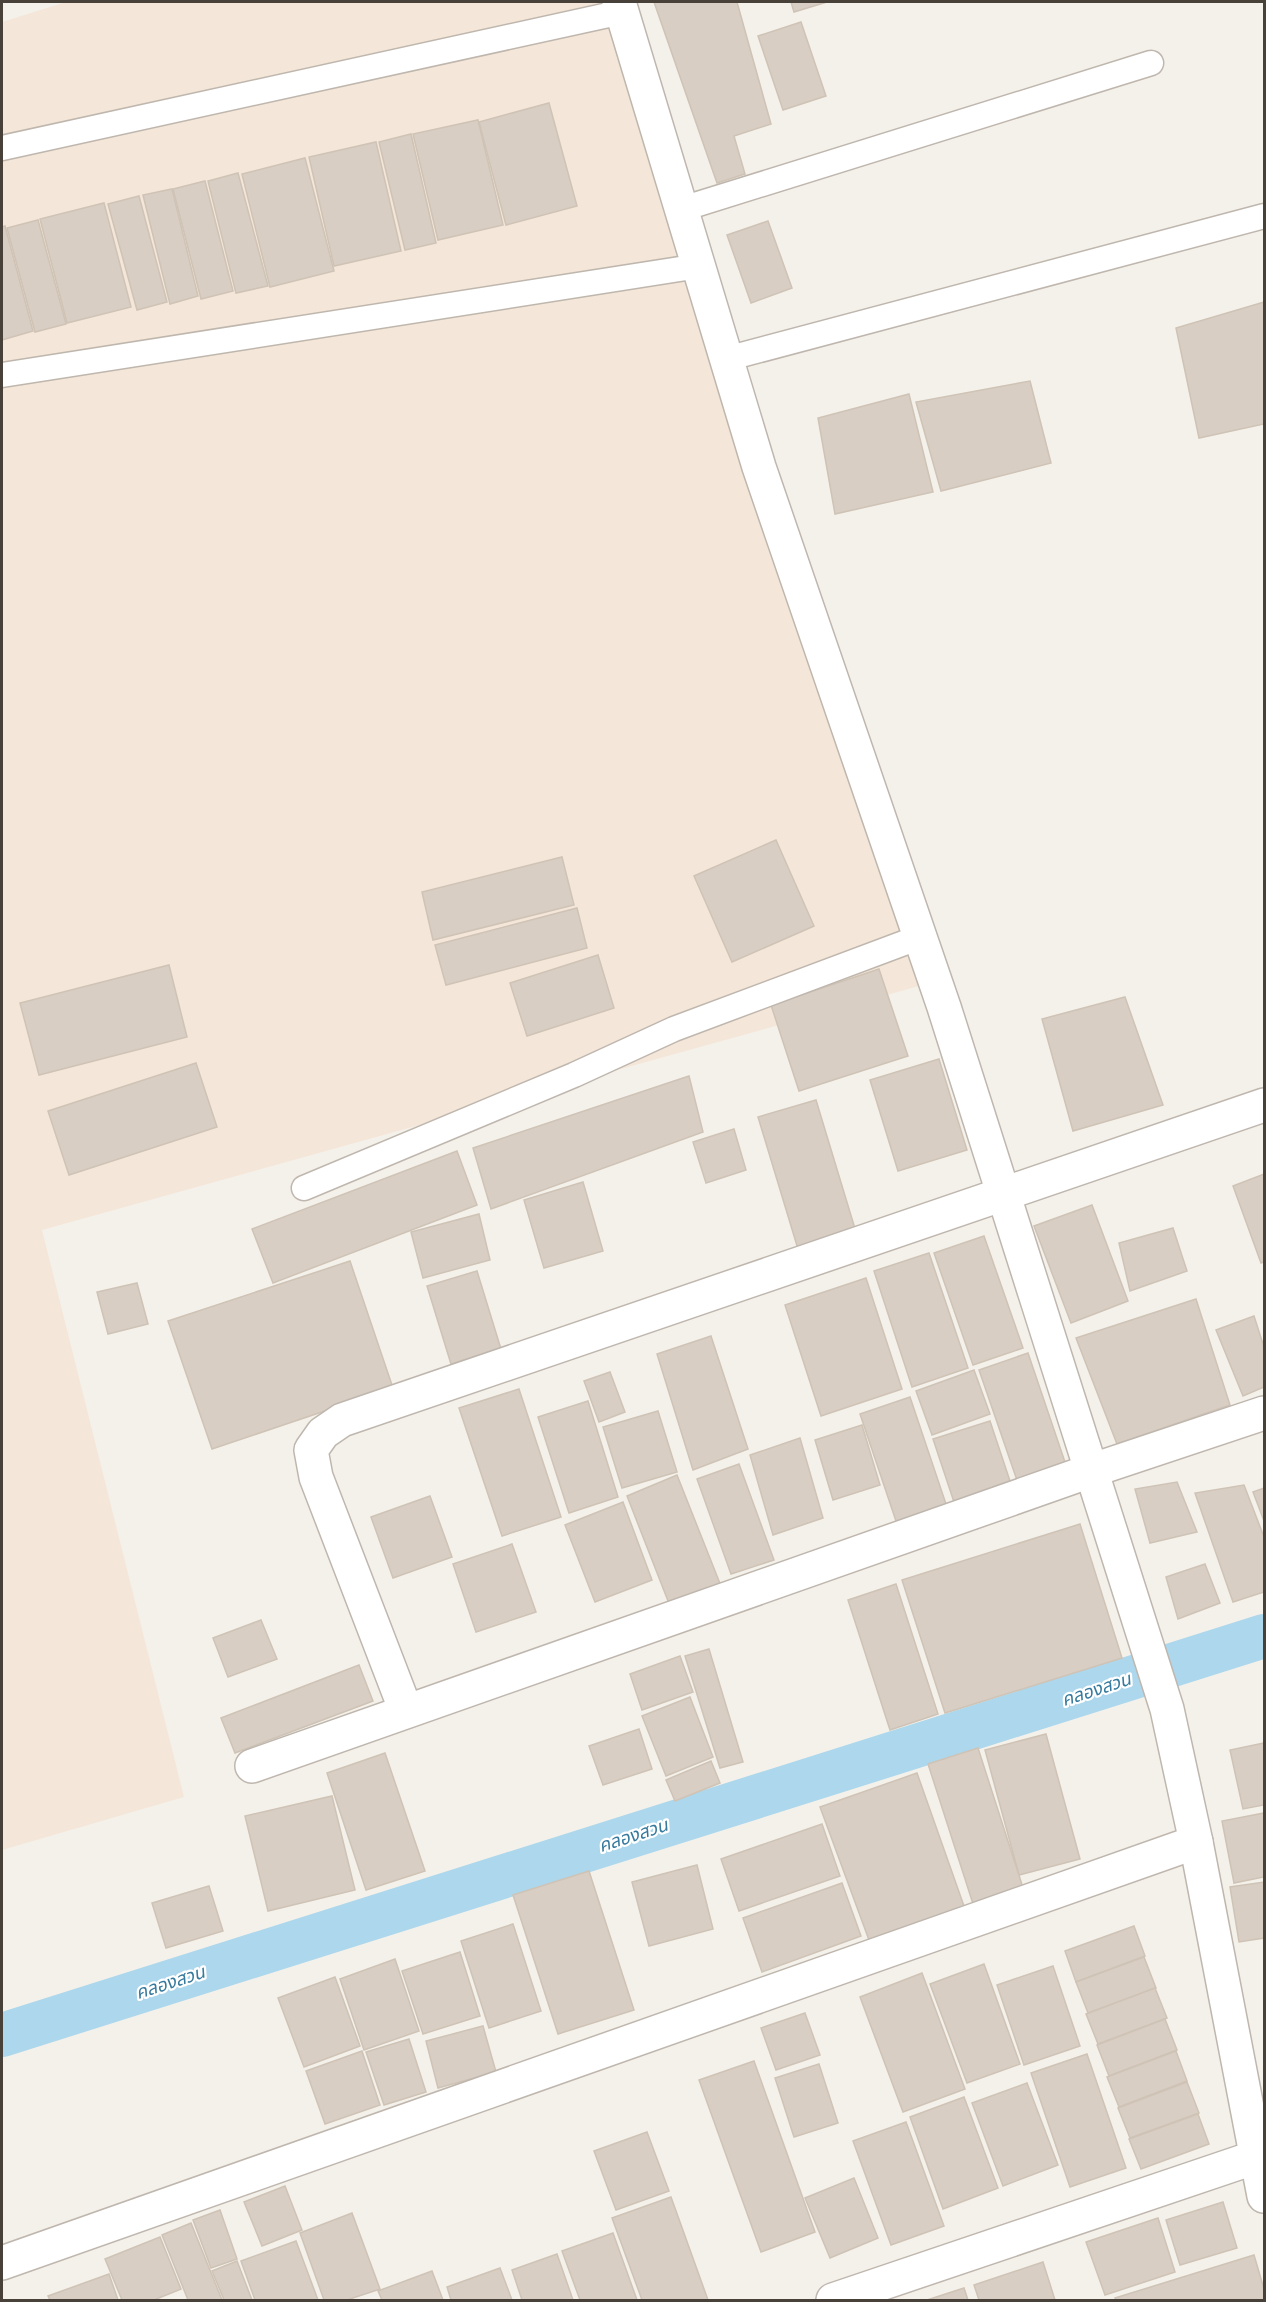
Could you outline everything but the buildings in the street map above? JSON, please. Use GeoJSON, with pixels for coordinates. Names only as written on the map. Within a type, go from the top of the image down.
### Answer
{"type":"FeatureCollection","features":[{"type":"Feature","properties":{"kind":"street"},"geometry":{"type":"LineString","coordinates":[[620,7],[759,467],[920,937],[1093,1470],[1167,1709],[1196,1842],[1264,2196]]}},
{"type":"Feature","properties":{"kind":"street"},"geometry":{"type":"LineString","coordinates":[[406,1711],[316,1477],[311,1450],[323,1432],[342,1420],[1264,1105]]}},
{"type":"Feature","properties":{"kind":"street"},"geometry":{"type":"LineString","coordinates":[[252,1766],[1093,1470],[1264,1413]]}},
{"type":"Feature","properties":{"kind":"street"},"geometry":{"type":"LineString","coordinates":[[2,2263],[1196,1842]]}},
{"type":"Feature","properties":{"kind":"street"},"geometry":{"type":"LineString","coordinates":[[833,2301],[1256,2157]]}},
{"type":"Feature","properties":{"kind":"lane"},"geometry":{"type":"LineString","coordinates":[[2,148],[620,7]]}},
{"type":"Feature","properties":{"kind":"lane"},"geometry":{"type":"LineString","coordinates":[[682,209],[1151,63]]}},
{"type":"Feature","properties":{"kind":"lane"},"geometry":{"type":"LineString","coordinates":[[726,359],[1264,216]]}},
{"type":"Feature","properties":{"kind":"lane"},"geometry":{"type":"LineString","coordinates":[[2,375],[699,266]]}},
{"type":"Feature","properties":{"kind":"lane"},"geometry":{"type":"LineString","coordinates":[[304,1188],[574,1075],[674,1029],[920,937]]}},
{"type":"Feature","properties":{"kind":"shaded area"},"geometry":{"type":"Polygon","coordinates":[[[66,2],[623,2],[937,981],[42,1230],[184,1797],[2,1850],[2,22],[66,2]]]}},
{"type":"Feature","properties":{"kind":"waterway","name":"คลองสวน"},"geometry":{"type":"LineString","coordinates":[[2,2035],[1264,1636]]}}]}
